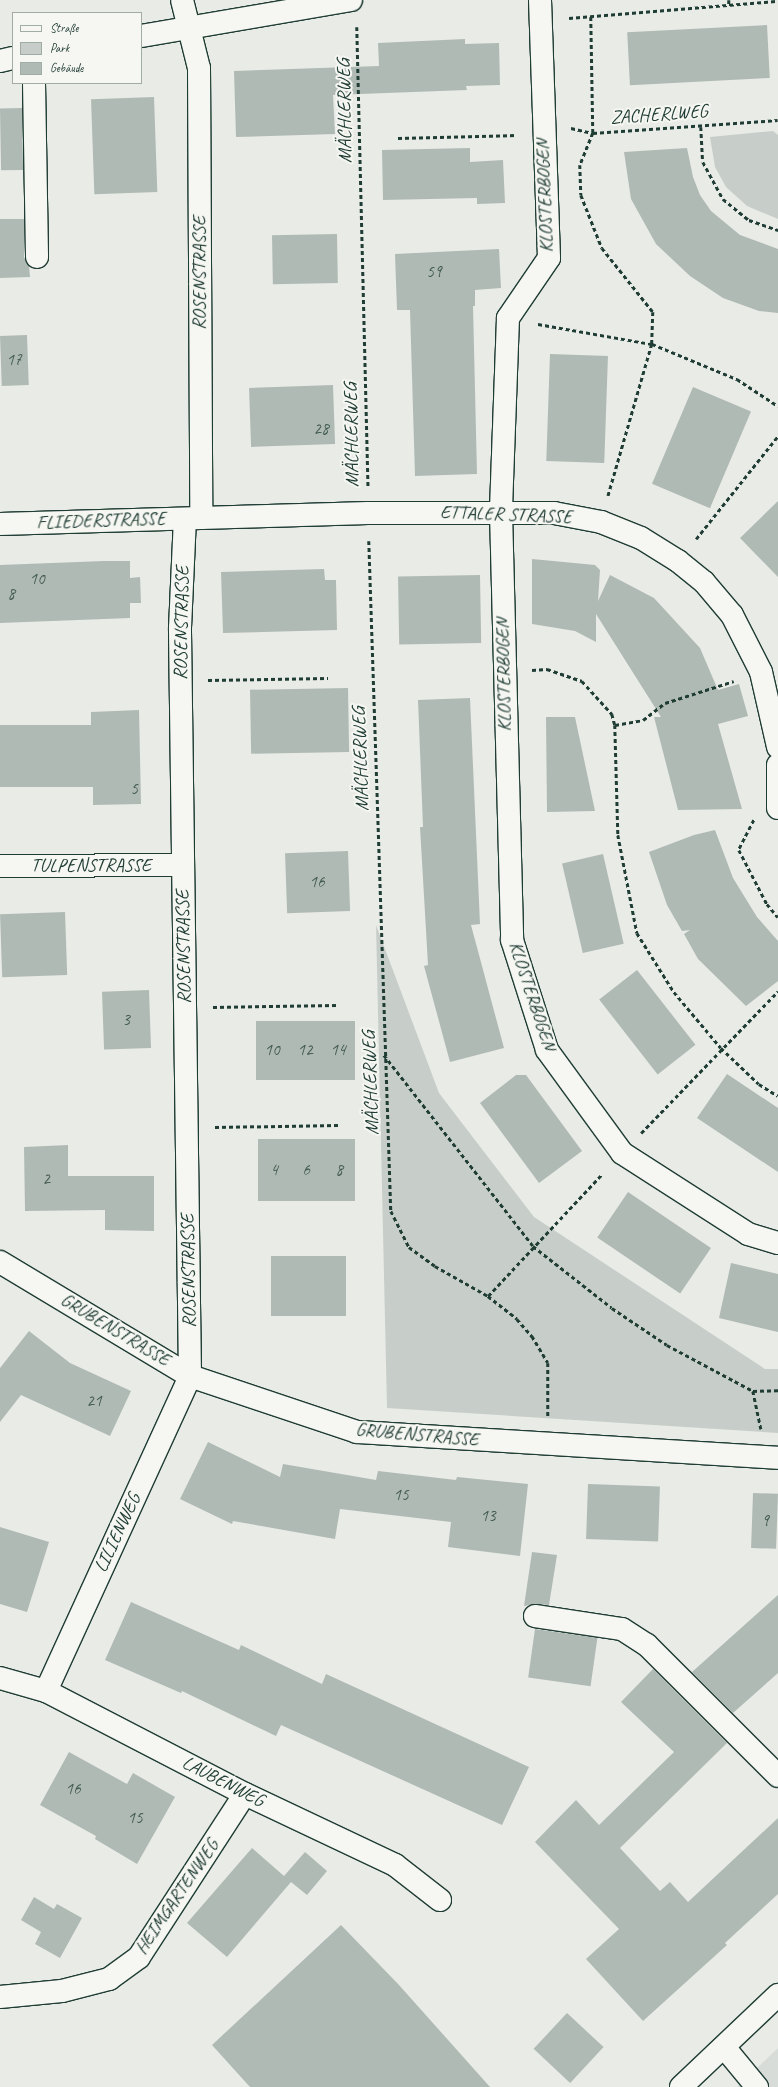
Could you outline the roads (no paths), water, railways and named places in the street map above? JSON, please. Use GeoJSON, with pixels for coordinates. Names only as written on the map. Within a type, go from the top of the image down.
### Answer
{"type":"FeatureCollection","features":[{"type":"Feature","properties":{"kind":"street","name":"ROSENSTRASSE"},"geometry":{"type":"LineString","coordinates":[[182,0],[199,68],[193,518],[181,681],[190,1376]]}},
{"type":"Feature","properties":{"kind":"street","name":"KLOSTERBOGEN"},"geometry":{"type":"LineString","coordinates":[[540,9],[543,128],[549,258],[508,318],[501,512],[503,672],[512,940],[547,1050],[622,1153],[748,1234],[778,1243]]}},
{"type":"Feature","properties":{"kind":"street"},"geometry":{"type":"LineString","coordinates":[[142,36],[188,28],[353,10]]}},
{"type":"Feature","properties":{"kind":"street"},"geometry":{"type":"LineString","coordinates":[[0,61],[12,58]]}},
{"type":"Feature","properties":{"kind":"street"},"geometry":{"type":"LineString","coordinates":[[34,84],[37,257]]}},
{"type":"Feature","properties":{"kind":"street","name":"ETTALER STRASSE"},"geometry":{"type":"LineString","coordinates":[[193,518],[368,513],[501,512],[554,513],[601,522],[641,538],[678,561],[704,582],[732,615],[761,672],[778,747]]}},
{"type":"Feature","properties":{"kind":"street","name":"FLIEDERSTRASSE"},"geometry":{"type":"LineString","coordinates":[[0,524],[193,518]]}},
{"type":"Feature","properties":{"kind":"street"},"geometry":{"type":"LineString","coordinates":[[778,765],[778,806]]}},
{"type":"Feature","properties":{"kind":"street","name":"TULPENSTRASSE"},"geometry":{"type":"LineString","coordinates":[[0,866],[183,866]]}},
{"type":"Feature","properties":{"kind":"street","name":"GRUBENSTRASSE"},"geometry":{"type":"LineString","coordinates":[[0,1262],[190,1376],[357,1432],[770,1458]]}},
{"type":"Feature","properties":{"kind":"street","name":"LILIENWEG"},"geometry":{"type":"LineString","coordinates":[[46,1691],[190,1376]]}},
{"type":"Feature","properties":{"kind":"street"},"geometry":{"type":"LineString","coordinates":[[535,1616],[622,1629],[647,1645],[778,1776]]}},
{"type":"Feature","properties":{"kind":"street","name":"LAUBENWEG"},"geometry":{"type":"LineString","coordinates":[[0,1678],[46,1691],[245,1794],[395,1865],[440,1900]]}},
{"type":"Feature","properties":{"kind":"street","name":"HEIMGARTENWEG"},"geometry":{"type":"LineString","coordinates":[[0,1998],[62,1991],[109,1979],[139,1956],[245,1794]]}},
{"type":"Feature","properties":{"kind":"street"},"geometry":{"type":"LineString","coordinates":[[680,2087],[778,1995]]}},
{"type":"Feature","properties":{"kind":"street"},"geometry":{"type":"LineString","coordinates":[[724,2047],[757,2087]]}}]}
